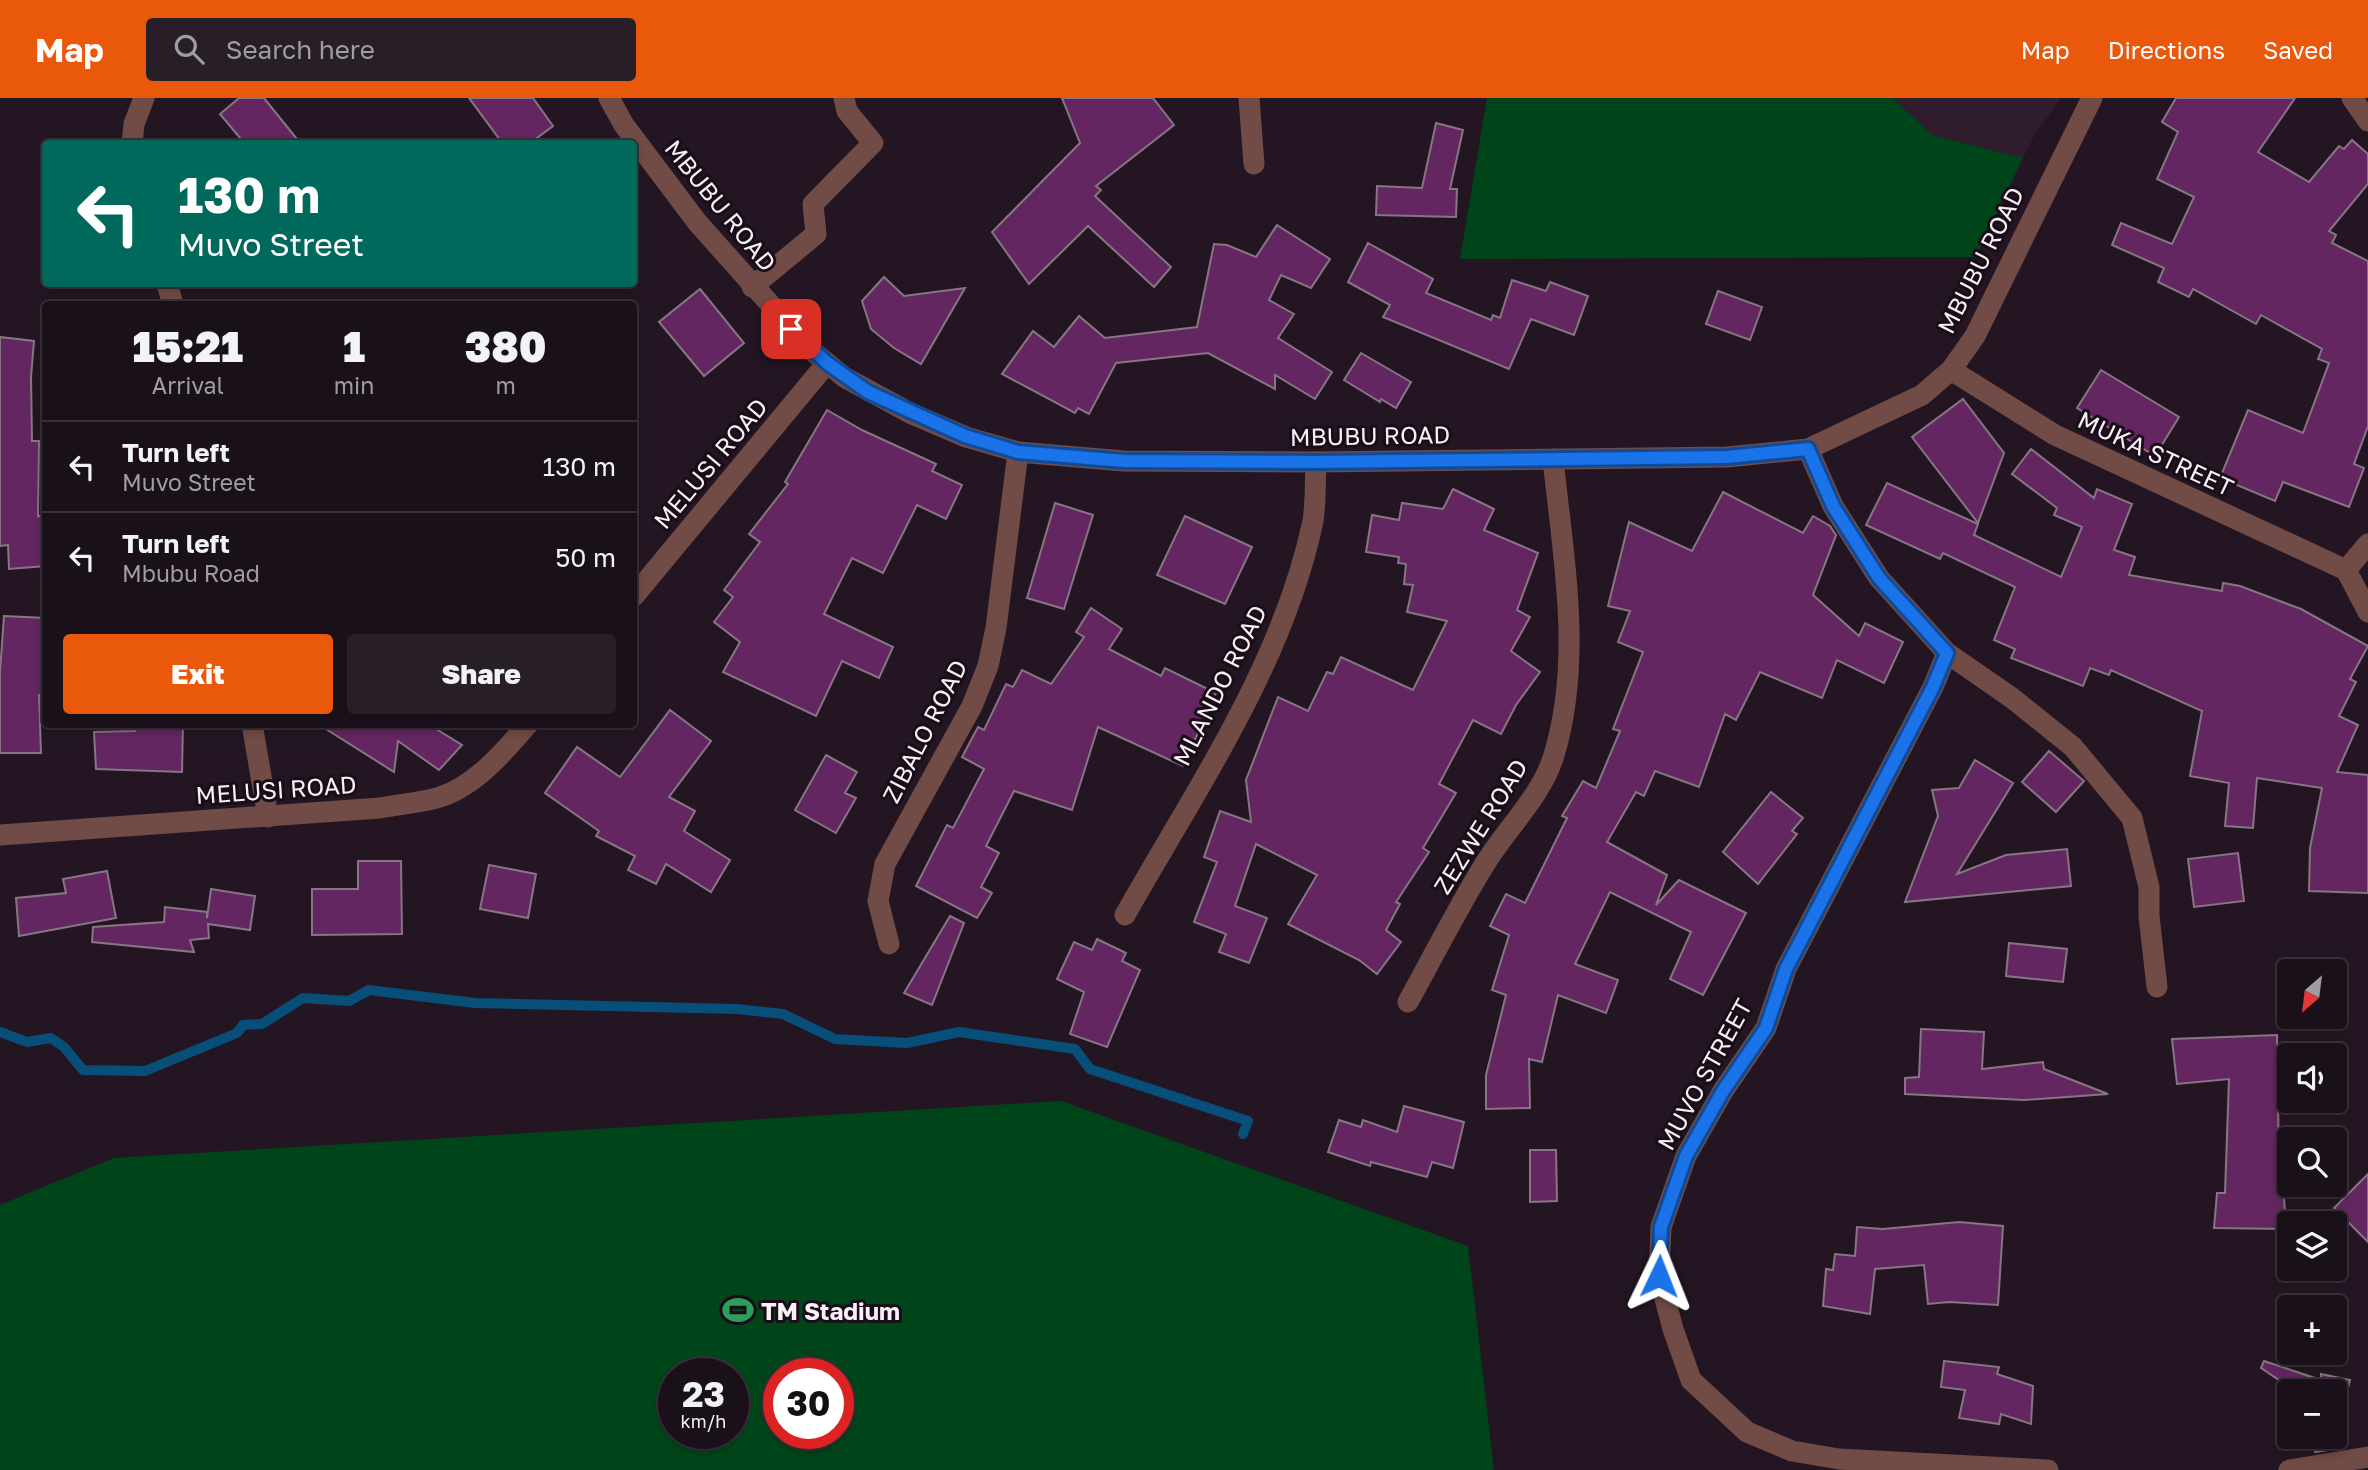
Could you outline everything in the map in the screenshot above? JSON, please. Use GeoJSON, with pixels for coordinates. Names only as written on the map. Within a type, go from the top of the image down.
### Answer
{"type":"FeatureCollection","features":[{"type":"Feature","properties":{"kind":"street"},"geometry":{"type":"LineString","coordinates":[[132,140],[134,124],[144,98]]}},
{"type":"Feature","properties":{"kind":"street","name":"MBUBU ROAD"},"geometry":{"type":"LineString","coordinates":[[609,98],[635,140]]}},
{"type":"Feature","properties":{"kind":"street"},"geometry":{"type":"LineString","coordinates":[[752,286],[816,234],[813,204],[873,143],[847,111],[844,98]]}},
{"type":"Feature","properties":{"kind":"street"},"geometry":{"type":"LineString","coordinates":[[1249,98],[1254,164]]}},
{"type":"Feature","properties":{"kind":"street","name":"MBUBU ROAD"},"geometry":{"type":"LineString","coordinates":[[637,142],[689,211],[752,286],[827,363],[868,392],[910,413],[965,436],[1018,452],[1124,461],[1316,462],[1727,457],[1808,449],[1922,395],[1951,370],[1975,336],[2092,98]]}},
{"type":"Feature","properties":{"kind":"street"},"geometry":{"type":"LineString","coordinates":[[2352,98],[2368,121]]}},
{"type":"Feature","properties":{"kind":"street","name":"MELUSI ROAD"},"geometry":{"type":"LineString","coordinates":[[637,592],[827,363]]}},
{"type":"Feature","properties":{"kind":"street","name":"MUKA STREET"},"geometry":{"type":"LineString","coordinates":[[1951,370],[2055,435],[2346,570]]}},
{"type":"Feature","properties":{"kind":"street"},"geometry":{"type":"LineString","coordinates":[[1808,449],[1833,506],[1879,578],[1947,653],[2012,698],[2073,747],[2132,818],[2149,887],[2148,916],[2157,987]]}},
{"type":"Feature","properties":{"kind":"street","name":"ZIBALO ROAD"},"geometry":{"type":"LineString","coordinates":[[889,944],[878,901],[885,864],[972,706],[988,666],[996,628],[1018,452]]}},
{"type":"Feature","properties":{"kind":"street","name":"ZEZWE ROAD"},"geometry":{"type":"LineString","coordinates":[[1408,1002],[1484,866],[1537,788],[1554,757],[1568,673],[1568,598],[1553,459]]}},
{"type":"Feature","properties":{"kind":"street","name":"MLANDO ROAD"},"geometry":{"type":"LineString","coordinates":[[1125,915],[1240,711],[1277,636],[1296,587],[1313,518],[1316,462]]}},
{"type":"Feature","properties":{"kind":"street"},"geometry":{"type":"LineString","coordinates":[[2368,544],[2346,570],[2368,612]]}},
{"type":"Feature","properties":{"kind":"street","name":"MUVO STREET"},"geometry":{"type":"LineString","coordinates":[[1947,653],[1933,687],[1786,969],[1766,1028],[1723,1091],[1686,1156],[1661,1227],[1659,1276],[1691,1380],[1747,1432],[1792,1451],[1839,1459],[2048,1470]]}},
{"type":"Feature","properties":{"kind":"street"},"geometry":{"type":"LineString","coordinates":[[253,728],[268,817]]}},
{"type":"Feature","properties":{"kind":"street","name":"MELUSI ROAD"},"geometry":{"type":"LineString","coordinates":[[0,835],[380,808],[442,797],[470,780],[502,754],[525,728]]}},
{"type":"Feature","properties":{"kind":"street"},"geometry":{"type":"LineString","coordinates":[[2289,1470],[2368,1457]]}},
{"type":"Feature","properties":{"kind":"shaded area"},"geometry":{"type":"Polygon","coordinates":[[[1893,98],[2061,98],[2034,136],[2023,158],[1932,135],[1893,98]]]}},
{"type":"Feature","properties":{"kind":"green space"},"geometry":{"type":"Polygon","coordinates":[[[1487,98],[1893,98],[1932,135],[2023,158],[1976,257],[1460,259],[1487,98]]]}},
{"type":"Feature","properties":{"kind":"green space","name":"TM Stadium"},"geometry":{"type":"Polygon","coordinates":[[[1061,1101],[1468,1246],[1494,1470],[0,1470],[0,1205],[114,1158],[1061,1101]]]}},
{"type":"Feature","properties":{"kind":"building"},"geometry":{"type":"Polygon","coordinates":[[[239,98],[264,98],[298,140],[242,140],[220,114],[239,98]]]}},
{"type":"Feature","properties":{"kind":"building"},"geometry":{"type":"Polygon","coordinates":[[[469,98],[533,98],[553,126],[534,140],[500,140],[469,98]]]}},
{"type":"Feature","properties":{"kind":"building"},"geometry":{"type":"Polygon","coordinates":[[[1062,98],[1153,98],[1174,125],[1096,186],[1101,190],[1095,196],[1171,267],[1154,287],[1088,226],[1029,284],[992,232],[1080,143],[1062,98]]]}},
{"type":"Feature","properties":{"kind":"building"},"geometry":{"type":"Polygon","coordinates":[[[2176,98],[2295,98],[2258,152],[2309,182],[2339,146],[2344,149],[2352,140],[2368,154],[2368,184],[2329,231],[2336,235],[2332,243],[2368,261],[2368,426],[2354,464],[2364,468],[2349,507],[2283,482],[2275,501],[2220,478],[2248,410],[2303,433],[2329,363],[2318,359],[2322,349],[2261,315],[2256,324],[2193,289],[2189,297],[2158,282],[2164,268],[2112,245],[2121,223],[2172,244],[2194,197],[2157,179],[2178,132],[2162,122],[2176,98]]]}},
{"type":"Feature","properties":{"kind":"building"},"geometry":{"type":"Polygon","coordinates":[[[1436,123],[1463,130],[1450,189],[1457,189],[1456,217],[1376,215],[1377,186],[1422,188],[1436,123]]]}},
{"type":"Feature","properties":{"kind":"building"},"geometry":{"type":"Polygon","coordinates":[[[1277,225],[1330,259],[1311,288],[1281,275],[1269,300],[1294,314],[1278,338],[1332,372],[1315,399],[1275,375],[1275,389],[1208,353],[1116,363],[1089,414],[1078,408],[1075,413],[1002,374],[1033,331],[1054,347],[1079,316],[1105,338],[1197,327],[1214,244],[1227,245],[1256,257],[1277,225]]]}},
{"type":"Feature","properties":{"kind":"building"},"geometry":{"type":"Polygon","coordinates":[[[1368,243],[1433,279],[1426,293],[1491,320],[1493,315],[1500,318],[1512,280],[1546,291],[1550,282],[1588,296],[1574,335],[1531,319],[1509,369],[1383,317],[1390,305],[1348,282],[1368,243]]]}},
{"type":"Feature","properties":{"kind":"building"},"geometry":{"type":"Polygon","coordinates":[[[884,277],[904,296],[965,288],[921,364],[894,348],[871,329],[862,301],[884,277]]]}},
{"type":"Feature","properties":{"kind":"building"},"geometry":{"type":"Polygon","coordinates":[[[700,289],[744,343],[704,376],[659,322],[700,289]]]}},
{"type":"Feature","properties":{"kind":"building"},"geometry":{"type":"Polygon","coordinates":[[[1718,291],[1762,307],[1750,340],[1706,324],[1718,291]]]}},
{"type":"Feature","properties":{"kind":"building"},"geometry":{"type":"Polygon","coordinates":[[[0,337],[34,341],[31,377],[32,441],[39,441],[38,516],[42,516],[42,566],[9,569],[8,545],[0,546],[0,337]]]}},
{"type":"Feature","properties":{"kind":"building"},"geometry":{"type":"Polygon","coordinates":[[[1361,353],[1411,382],[1396,408],[1381,399],[1380,402],[1344,380],[1361,353]]]}},
{"type":"Feature","properties":{"kind":"building"},"geometry":{"type":"Polygon","coordinates":[[[2101,370],[2179,417],[2155,456],[2077,408],[2101,370]]]}},
{"type":"Feature","properties":{"kind":"building"},"geometry":{"type":"Polygon","coordinates":[[[1963,399],[2004,453],[1978,523],[1912,437],[1963,399]]]}},
{"type":"Feature","properties":{"kind":"building"},"geometry":{"type":"Polygon","coordinates":[[[827,410],[862,430],[936,464],[932,471],[962,485],[946,519],[917,505],[883,573],[852,558],[824,614],[893,647],[879,678],[842,661],[816,716],[723,672],[740,642],[714,622],[733,597],[724,590],[760,542],[749,534],[788,484],[785,482],[827,410]]]}},
{"type":"Feature","properties":{"kind":"building"},"geometry":{"type":"Polygon","coordinates":[[[2031,449],[2094,498],[2097,489],[2132,504],[2114,550],[2135,557],[2129,575],[2222,591],[2223,583],[2240,586],[2301,609],[2368,646],[2350,679],[2356,682],[2339,716],[2358,725],[2337,772],[2368,775],[2368,893],[2309,891],[2310,848],[2322,788],[2257,778],[2253,828],[2225,826],[2229,783],[2190,776],[2202,711],[2111,670],[2109,675],[2090,668],[2083,686],[2011,658],[2015,649],[1994,640],[2015,587],[1943,553],[1940,559],[1866,525],[1887,483],[1978,524],[1974,535],[2061,577],[2082,527],[2054,515],[2057,508],[2012,474],[2031,449]]]}},
{"type":"Feature","properties":{"kind":"building"},"geometry":{"type":"Polygon","coordinates":[[[1453,489],[1494,509],[1484,530],[1538,553],[1517,610],[1530,617],[1511,651],[1540,672],[1516,705],[1501,734],[1473,720],[1439,784],[1456,793],[1423,848],[1429,852],[1396,902],[1400,904],[1386,930],[1401,942],[1377,974],[1359,960],[1288,924],[1317,875],[1256,844],[1235,906],[1267,918],[1249,963],[1219,952],[1226,934],[1194,922],[1217,862],[1204,857],[1220,811],[1251,822],[1246,780],[1278,697],[1308,711],[1327,672],[1333,674],[1341,657],[1413,690],[1447,621],[1407,612],[1413,585],[1404,584],[1406,564],[1398,563],[1399,557],[1366,552],[1372,515],[1399,520],[1402,503],[1443,509],[1453,489]]]}},
{"type":"Feature","properties":{"kind":"building"},"geometry":{"type":"Polygon","coordinates":[[[1723,492],[1803,533],[1813,516],[1830,526],[1836,535],[1813,595],[1859,636],[1865,623],[1903,642],[1884,683],[1837,660],[1822,698],[1760,672],[1736,720],[1725,714],[1699,787],[1655,771],[1644,796],[1636,792],[1607,842],[1667,875],[1656,905],[1679,880],[1746,913],[1703,995],[1670,979],[1691,932],[1610,892],[1575,964],[1618,980],[1606,1013],[1558,995],[1542,1062],[1529,1059],[1530,1108],[1486,1109],[1486,1075],[1506,995],[1492,990],[1509,935],[1490,926],[1506,894],[1525,903],[1567,818],[1562,816],[1583,781],[1596,788],[1620,731],[1613,729],[1643,652],[1618,642],[1630,611],[1608,606],[1629,522],[1692,551],[1723,492]]]}},
{"type":"Feature","properties":{"kind":"building"},"geometry":{"type":"Polygon","coordinates":[[[1055,503],[1093,515],[1064,609],[1027,598],[1055,503]]]}},
{"type":"Feature","properties":{"kind":"building"},"geometry":{"type":"Polygon","coordinates":[[[1185,516],[1252,547],[1225,604],[1157,575],[1185,516]]]}},
{"type":"Feature","properties":{"kind":"building"},"geometry":{"type":"Polygon","coordinates":[[[1091,608],[1122,629],[1109,649],[1161,676],[1165,668],[1216,693],[1183,766],[1098,727],[1072,810],[1014,791],[986,846],[999,853],[981,887],[992,893],[977,918],[916,886],[947,825],[953,828],[984,769],[962,757],[978,727],[984,730],[1006,684],[1013,687],[1022,670],[1051,684],[1084,637],[1076,632],[1091,608]]]}},
{"type":"Feature","properties":{"kind":"building"},"geometry":{"type":"Polygon","coordinates":[[[4,616],[42,618],[42,695],[39,695],[41,753],[0,753],[0,672],[4,616]]]}},
{"type":"Feature","properties":{"kind":"building"},"geometry":{"type":"Polygon","coordinates":[[[670,710],[711,741],[669,797],[695,811],[684,831],[730,860],[711,892],[666,864],[656,884],[628,870],[635,856],[596,836],[599,831],[545,793],[577,747],[620,777],[670,710]]]}},
{"type":"Feature","properties":{"kind":"building"},"geometry":{"type":"Polygon","coordinates":[[[135,728],[183,728],[182,772],[96,769],[94,732],[135,731],[135,728]]]}},
{"type":"Feature","properties":{"kind":"building"},"geometry":{"type":"Polygon","coordinates":[[[324,728],[434,728],[462,745],[439,770],[398,741],[394,772],[324,728]]]}},
{"type":"Feature","properties":{"kind":"building"},"geometry":{"type":"Polygon","coordinates":[[[2049,751],[2084,781],[2056,812],[2022,782],[2049,751]]]}},
{"type":"Feature","properties":{"kind":"building"},"geometry":{"type":"Polygon","coordinates":[[[826,755],[857,772],[845,793],[856,798],[836,833],[795,810],[826,755]]]}},
{"type":"Feature","properties":{"kind":"building"},"geometry":{"type":"Polygon","coordinates":[[[1975,760],[2013,783],[1957,874],[2006,855],[2067,849],[2071,886],[1905,902],[1938,816],[1932,790],[1959,788],[1975,760]]]}},
{"type":"Feature","properties":{"kind":"building"},"geometry":{"type":"Polygon","coordinates":[[[1771,792],[1803,818],[1792,831],[1797,834],[1758,884],[1723,852],[1771,792]]]}},
{"type":"Feature","properties":{"kind":"building"},"geometry":{"type":"Polygon","coordinates":[[[2238,853],[2244,901],[2194,907],[2188,859],[2238,853]]]}},
{"type":"Feature","properties":{"kind":"building"},"geometry":{"type":"Polygon","coordinates":[[[358,861],[401,861],[402,934],[312,935],[312,889],[358,889],[358,861]]]}},
{"type":"Feature","properties":{"kind":"building"},"geometry":{"type":"Polygon","coordinates":[[[489,865],[536,874],[528,918],[480,909],[489,865]]]}},
{"type":"Feature","properties":{"kind":"building"},"geometry":{"type":"Polygon","coordinates":[[[107,871],[116,918],[19,936],[16,898],[66,893],[63,879],[107,871]]]}},
{"type":"Feature","properties":{"kind":"building"},"geometry":{"type":"Polygon","coordinates":[[[211,889],[255,896],[250,930],[208,924],[209,938],[190,940],[194,952],[92,942],[93,927],[164,922],[165,907],[207,912],[207,918],[211,889]]]}},
{"type":"Feature","properties":{"kind":"building"},"geometry":{"type":"Polygon","coordinates":[[[950,916],[964,923],[932,1005],[904,993],[950,916]]]}},
{"type":"Feature","properties":{"kind":"building"},"geometry":{"type":"Polygon","coordinates":[[[1097,939],[1126,953],[1122,961],[1140,970],[1107,1047],[1070,1034],[1084,992],[1057,979],[1074,942],[1092,950],[1097,939]]]}},
{"type":"Feature","properties":{"kind":"building"},"geometry":{"type":"Polygon","coordinates":[[[2009,943],[2067,949],[2063,982],[2006,976],[2009,943]]]}},
{"type":"Feature","properties":{"kind":"building"},"geometry":{"type":"Polygon","coordinates":[[[1921,1029],[1984,1032],[1982,1069],[2043,1062],[2044,1069],[2108,1094],[2024,1100],[1905,1094],[1905,1078],[1919,1077],[1921,1029]]]}},
{"type":"Feature","properties":{"kind":"building"},"geometry":{"type":"Polygon","coordinates":[[[2277,1035],[2277,1197],[2284,1197],[2285,1211],[2277,1211],[2277,1229],[2214,1228],[2217,1193],[2225,1193],[2229,1079],[2177,1084],[2172,1039],[2277,1035]]]}},
{"type":"Feature","properties":{"kind":"building"},"geometry":{"type":"Polygon","coordinates":[[[1404,1106],[1464,1122],[1453,1168],[1432,1162],[1427,1177],[1371,1162],[1370,1166],[1328,1152],[1339,1120],[1361,1127],[1363,1120],[1397,1132],[1404,1106]]]}},
{"type":"Feature","properties":{"kind":"building"},"geometry":{"type":"Polygon","coordinates":[[[1530,1150],[1556,1150],[1557,1201],[1530,1202],[1530,1150]]]}},
{"type":"Feature","properties":{"kind":"building"},"geometry":{"type":"Polygon","coordinates":[[[2368,1174],[2368,1242],[2347,1221],[2347,1211],[2337,1211],[2334,1208],[2368,1174]]]}},
{"type":"Feature","properties":{"kind":"building"},"geometry":{"type":"Polygon","coordinates":[[[1959,1222],[2003,1226],[1998,1305],[1949,1302],[1928,1304],[1924,1265],[1875,1269],[1870,1314],[1823,1306],[1826,1269],[1833,1270],[1835,1254],[1855,1256],[1857,1227],[1883,1229],[1959,1222]]]}},
{"type":"Feature","properties":{"kind":"building"},"geometry":{"type":"Polygon","coordinates":[[[1944,1361],[1999,1367],[1997,1374],[2033,1386],[2031,1424],[2001,1414],[1999,1424],[1959,1418],[1965,1390],[1941,1387],[1944,1361]]]}},
{"type":"Feature","properties":{"kind":"building"},"geometry":{"type":"Polygon","coordinates":[[[2264,1361],[2318,1379],[2277,1379],[2261,1368],[2264,1361]]]}},
{"type":"Feature","properties":{"kind":"building"},"geometry":{"type":"Polygon","coordinates":[[[2321,1374],[2345,1379],[2321,1379],[2321,1374]]]}},
{"type":"Feature","properties":{"kind":"waterway"},"geometry":{"type":"LineString","coordinates":[[0,1032],[27,1042],[51,1038],[64,1047],[83,1070],[145,1071],[237,1033],[243,1025],[262,1024],[303,998],[349,1001],[369,990],[475,1003],[737,1009],[783,1014],[835,1039],[907,1043],[959,1032],[1075,1049],[1090,1069],[1248,1121],[1243,1134]]}},
{"type":"Feature","properties":{"kind":"place","name":"TM Stadium"},"geometry":{"type":"Point","coordinates":[738,1310]}},
{"type":"Feature","properties":{"kind":"route"},"geometry":{"type":"LineString","coordinates":[[791,329],[844,377],[868,392],[965,436],[1018,452],[1124,461],[1316,462],[1727,457],[1808,449],[1833,506],[1879,578],[1947,653],[1933,687],[1786,969],[1766,1028],[1723,1091],[1686,1156],[1661,1227],[1659,1276]]}}]}
